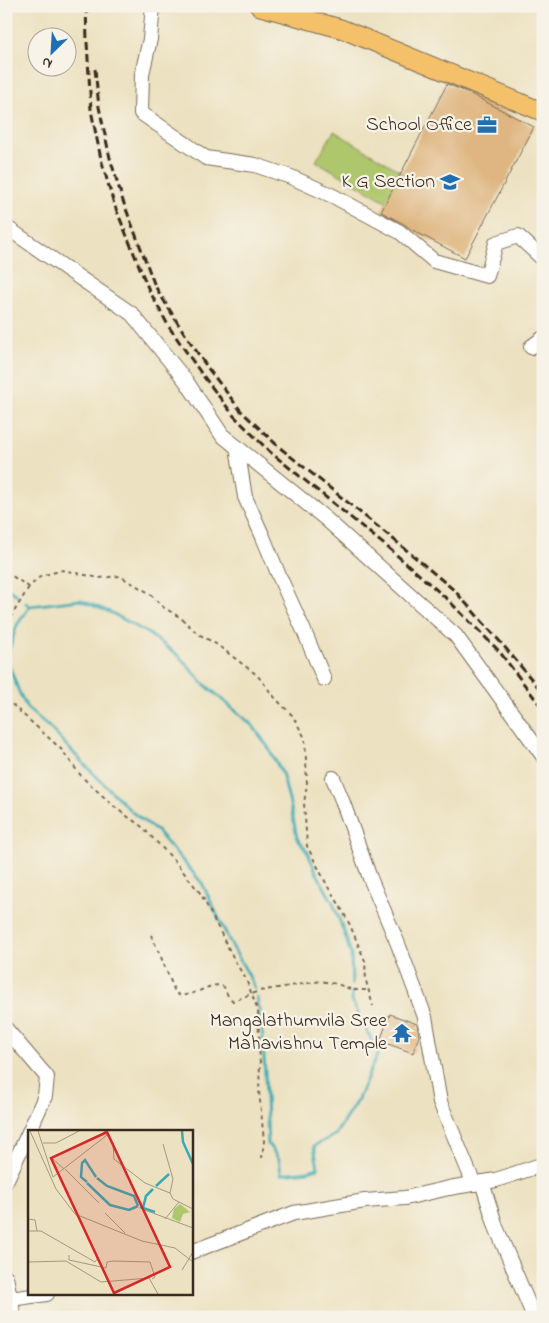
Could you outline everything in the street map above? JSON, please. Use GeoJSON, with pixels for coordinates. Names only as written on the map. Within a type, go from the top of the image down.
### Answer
{"type":"FeatureCollection","features":[{"type":"Feature","properties":{"kind":"main road"},"geometry":{"type":"LineString","coordinates":[[259,6],[342,29],[543,112]]}},
{"type":"Feature","properties":{"kind":"street"},"geometry":{"type":"LineString","coordinates":[[154,6],[150,39],[142,74],[141,113],[206,158],[255,165],[291,177],[333,196],[400,232],[434,261],[487,276],[496,243],[518,236],[543,259]]}},
{"type":"Feature","properties":{"kind":"street"},"geometry":{"type":"LineString","coordinates":[[6,227],[132,314],[186,381],[222,434],[326,519],[456,636],[543,756]]}},
{"type":"Feature","properties":{"kind":"street"},"geometry":{"type":"LineString","coordinates":[[531,347],[543,338]]}},
{"type":"Feature","properties":{"kind":"street"},"geometry":{"type":"LineString","coordinates":[[237,447],[245,497],[324,679]]}},
{"type":"Feature","properties":{"kind":"street"},"geometry":{"type":"LineString","coordinates":[[332,778],[425,1017],[440,1102],[478,1183],[534,1317]]}},
{"type":"Feature","properties":{"kind":"street"},"geometry":{"type":"LineString","coordinates":[[6,1029],[47,1077],[45,1096],[30,1130]]}},
{"type":"Feature","properties":{"kind":"street"},"geometry":{"type":"LineString","coordinates":[[6,1181],[28,1134]]}},
{"type":"Feature","properties":{"kind":"street"},"geometry":{"type":"LineString","coordinates":[[192,1252],[294,1213],[364,1201],[405,1198],[496,1180],[543,1166]]}},
{"type":"Feature","properties":{"kind":"street"},"geometry":{"type":"LineString","coordinates":[[6,1277],[14,1317]]}},
{"type":"Feature","properties":{"kind":"street"},"geometry":{"type":"LineString","coordinates":[[10,1299],[32,1296]]}},
{"type":"Feature","properties":{"kind":"path"},"geometry":{"type":"LineString","coordinates":[[6,625],[29,587],[41,576],[63,570],[99,578],[120,576],[149,593],[163,607],[181,618],[197,633],[216,644],[257,675],[276,699],[292,715],[305,738],[306,784],[304,802],[307,846],[350,924],[365,960],[366,981],[374,1006]]}},
{"type":"Feature","properties":{"kind":"path"},"geometry":{"type":"LineString","coordinates":[[6,572],[29,587]]}},
{"type":"Feature","properties":{"kind":"path"},"geometry":{"type":"LineString","coordinates":[[6,699],[61,749],[82,777],[117,809],[141,826],[174,859],[201,894],[246,979],[258,1011],[259,1090],[264,1141],[262,1158]]}},
{"type":"Feature","properties":{"kind":"path"},"geometry":{"type":"LineString","coordinates":[[151,935],[175,992],[180,996],[218,984],[224,987],[228,996],[233,1001],[259,991],[321,981],[354,990],[369,990]]}},
{"type":"Feature","properties":{"kind":"green space"},"geometry":{"type":"Polygon","coordinates":[[[334,131],[405,174],[389,203],[316,161],[334,131]]]}},
{"type":"Feature","properties":{"kind":"building"},"geometry":{"type":"Polygon","coordinates":[[[447,84],[469,93],[534,127],[465,258],[381,212],[447,84]]]}},
{"type":"Feature","properties":{"kind":"building","name":"Mangalathumvila Sree Mahavishnu Temple"},"geometry":{"type":"Polygon","coordinates":[[[390,1014],[417,1024],[419,1036],[413,1053],[380,1041],[390,1014]]]}},
{"type":"Feature","properties":{"kind":"waterway"},"geometry":{"type":"LineString","coordinates":[[6,587],[18,596]]}},
{"type":"Feature","properties":{"kind":"waterway"},"geometry":{"type":"LineString","coordinates":[[30,606],[80,600],[112,613],[149,634],[179,656],[203,683],[253,726],[268,747],[282,773],[297,838],[308,853],[333,903],[351,954],[352,985]]}},
{"type":"Feature","properties":{"kind":"waterway"},"geometry":{"type":"LineString","coordinates":[[26,603],[30,606],[17,625],[9,650],[8,663],[27,708],[50,728],[132,812],[157,831],[202,883],[255,989]]}},
{"type":"Feature","properties":{"kind":"waterway"},"geometry":{"type":"LineString","coordinates":[[257,998],[262,1028],[268,1144],[279,1159],[281,1174],[318,1168],[314,1146],[335,1135],[358,1099],[378,1053],[352,1001],[352,992]]}},
{"type":"Feature","properties":{"kind":"railway"},"geometry":{"type":"LineString","coordinates":[[86,6],[91,110],[101,159],[114,204],[148,288],[169,327],[234,416],[270,452],[392,551],[447,599],[499,651],[543,709]]}},
{"type":"Feature","properties":{"kind":"railway"},"geometry":{"type":"LineString","coordinates":[[95,69],[99,107],[110,158],[123,201],[155,286],[207,367],[241,411],[279,447],[455,591],[543,693]]}},
{"type":"Feature","properties":{"kind":"place","name":"School Office"},"geometry":{"type":"Point","coordinates":[487,125]}},
{"type":"Feature","properties":{"kind":"place","name":"K G Section"},"geometry":{"type":"Point","coordinates":[450,182]}},
{"type":"Feature","properties":{"kind":"place","name":"Mangalathumvila Sree Mahavishnu Temple"},"geometry":{"type":"Point","coordinates":[402,1033]}}]}
